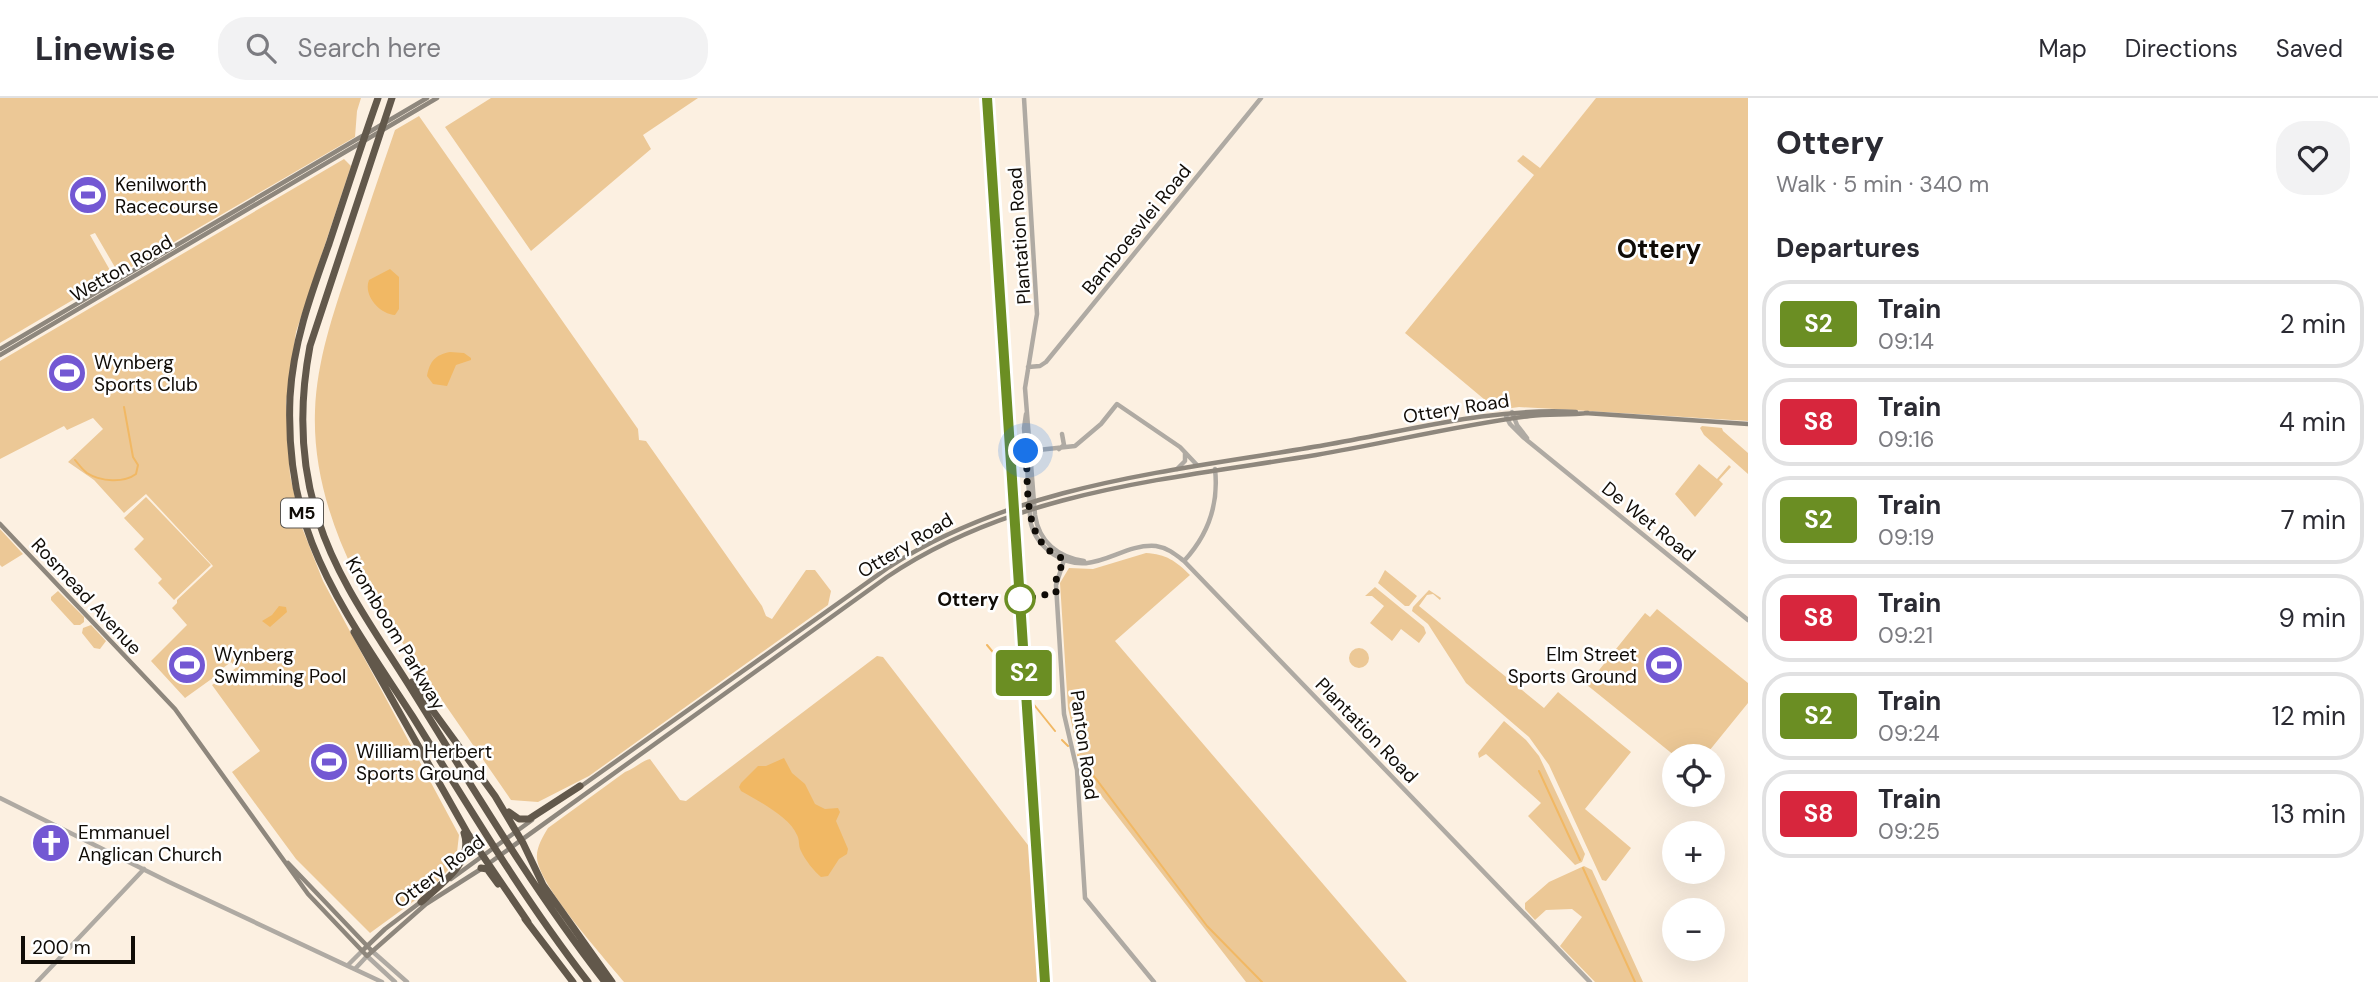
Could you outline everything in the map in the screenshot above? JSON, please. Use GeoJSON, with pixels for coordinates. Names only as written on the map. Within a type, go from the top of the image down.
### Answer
{"type":"FeatureCollection","features":[{"type":"Feature","properties":{"kind":"highway","name":"Kromboom Parkway"},"geometry":{"type":"LineString","coordinates":[[378,98],[304,317],[294,360],[290,396],[291,450],[298,498],[311,542],[338,598],[504,864],[588,982]]}},
{"type":"Feature","properties":{"kind":"highway","name":"Kromboom Parkway"},"geometry":{"type":"LineString","coordinates":[[392,98],[313,332],[303,398],[305,455],[318,520],[341,575],[501,834],[555,915],[605,982]]}},
{"type":"Feature","properties":{"kind":"highway"},"geometry":{"type":"LineString","coordinates":[[338,598],[342,611],[458,819],[528,922]]}},
{"type":"Feature","properties":{"kind":"highway"},"geometry":{"type":"LineString","coordinates":[[375,630],[495,796],[543,885],[612,982]]}},
{"type":"Feature","properties":{"kind":"highway"},"geometry":{"type":"LineString","coordinates":[[495,796],[513,816],[524,820],[580,786]]}},
{"type":"Feature","properties":{"kind":"highway"},"geometry":{"type":"LineString","coordinates":[[421,902],[448,877],[465,856],[466,839],[458,819]]}},
{"type":"Feature","properties":{"kind":"highway"},"geometry":{"type":"LineString","coordinates":[[481,868],[487,869],[573,982]]}},
{"type":"Feature","properties":{"kind":"main road","name":"Wetton Road"},"geometry":{"type":"LineString","coordinates":[[405,114],[427,98]]}},
{"type":"Feature","properties":{"kind":"main road","name":"Wetton Road"},"geometry":{"type":"LineString","coordinates":[[0,355],[405,114],[437,98]]}},
{"type":"Feature","properties":{"kind":"main road","name":"Wetton Road"},"geometry":{"type":"LineString","coordinates":[[0,349],[341,152]]}},
{"type":"Feature","properties":{"kind":"main road","name":"Ottery Road"},"geometry":{"type":"LineString","coordinates":[[362,951],[385,929],[483,855],[897,562],[939,538],[1005,509],[1037,499],[1175,470],[1505,413],[1588,414],[1748,424]]}},
{"type":"Feature","properties":{"kind":"main road","name":"Ottery Road"},"geometry":{"type":"LineString","coordinates":[[367,956],[426,904],[489,863],[903,566],[951,539],[1038,506],[1215,470],[1331,452],[1506,419],[1512,415]]}},
{"type":"Feature","properties":{"kind":"main road","name":"Rosmead Avenue"},"geometry":{"type":"LineString","coordinates":[[0,524],[175,709],[308,894],[367,956]]}},
{"type":"Feature","properties":{"kind":"main road","name":"Rosmead Avenue"},"geometry":{"type":"LineString","coordinates":[[281,854],[372,951]]}},
{"type":"Feature","properties":{"kind":"street","name":"Plantation Road"},"geometry":{"type":"LineString","coordinates":[[1024,98],[1037,314],[1025,388],[1033,530],[1047,550],[1076,563],[1092,564],[1143,547],[1170,550],[1184,561],[1590,982]]}},
{"type":"Feature","properties":{"kind":"street","name":"Bamboesvlei Road"},"geometry":{"type":"LineString","coordinates":[[1027,367],[1040,366],[1046,362],[1261,98]]}},
{"type":"Feature","properties":{"kind":"street"},"geometry":{"type":"LineString","coordinates":[[1028,451],[1079,444],[1101,424],[1117,404],[1185,452],[1198,466]]}},
{"type":"Feature","properties":{"kind":"street"},"geometry":{"type":"LineString","coordinates":[[1505,413],[1506,419]]}},
{"type":"Feature","properties":{"kind":"street","name":"De Wet Road"},"geometry":{"type":"LineString","coordinates":[[1512,415],[1532,444]]}},
{"type":"Feature","properties":{"kind":"street","name":"De Wet Road"},"geometry":{"type":"LineString","coordinates":[[1506,419],[1520,435],[1748,620]]}},
{"type":"Feature","properties":{"kind":"street"},"geometry":{"type":"LineString","coordinates":[[1058,449],[1064,444],[1062,434]]}},
{"type":"Feature","properties":{"kind":"street"},"geometry":{"type":"LineString","coordinates":[[1175,470],[1185,461],[1185,452]]}},
{"type":"Feature","properties":{"kind":"street"},"geometry":{"type":"LineString","coordinates":[[1184,561],[1204,534],[1218,489],[1215,470]]}},
{"type":"Feature","properties":{"kind":"street"},"geometry":{"type":"LineString","coordinates":[[1170,550],[1183,554],[1193,551]]}},
{"type":"Feature","properties":{"kind":"street","name":"Plantation Road"},"geometry":{"type":"LineString","coordinates":[[1065,558],[1103,560]]}},
{"type":"Feature","properties":{"kind":"street","name":"Panton Road"},"geometry":{"type":"LineString","coordinates":[[1065,558],[1056,585],[1064,714],[1077,770],[1085,898],[1154,982]]}},
{"type":"Feature","properties":{"kind":"street"},"geometry":{"type":"LineString","coordinates":[[1060,569],[1076,563]]}},
{"type":"Feature","properties":{"kind":"street"},"geometry":{"type":"LineString","coordinates":[[0,798],[382,982]]}},
{"type":"Feature","properties":{"kind":"street"},"geometry":{"type":"LineString","coordinates":[[37,982],[144,869]]}},
{"type":"Feature","properties":{"kind":"street"},"geometry":{"type":"LineString","coordinates":[[1078,887],[1084,885]]}},
{"type":"Feature","properties":{"kind":"street","name":"Ottery Road"},"geometry":{"type":"LineString","coordinates":[[348,965],[362,951]]}},
{"type":"Feature","properties":{"kind":"street"},"geometry":{"type":"LineString","coordinates":[[372,951],[407,982]]}},
{"type":"Feature","properties":{"kind":"street"},"geometry":{"type":"LineString","coordinates":[[367,956],[395,982]]}},
{"type":"Feature","properties":{"kind":"street","name":"Ottery Road"},"geometry":{"type":"LineString","coordinates":[[355,969],[367,956]]}},
{"type":"Feature","properties":{"kind":"shaded area","name":"Kenilworth Racecourse"},"geometry":{"type":"Polygon","coordinates":[[[0,98],[361,98],[355,137],[121,273],[95,233],[90,235],[111,272],[110,278],[0,343],[0,98]]]}},
{"type":"Feature","properties":{"kind":"shaded area"},"geometry":{"type":"Polygon","coordinates":[[[491,98],[698,98],[643,135],[651,149],[531,251],[445,127],[491,98]]]}},
{"type":"Feature","properties":{"kind":"shaded area"},"geometry":{"type":"Polygon","coordinates":[[[1596,98],[1748,98],[1748,421],[1519,407],[1497,410],[1405,333],[1534,175],[1517,161],[1523,155],[1540,168],[1596,98]]]}},
{"type":"Feature","properties":{"kind":"shaded area"},"geometry":{"type":"Polygon","coordinates":[[[419,116],[638,429],[639,440],[646,441],[762,606],[766,616],[772,619],[806,570],[815,570],[831,591],[828,605],[589,776],[538,802],[511,800],[355,574],[331,515],[320,474],[315,411],[327,337],[395,130],[419,116]]]}},
{"type":"Feature","properties":{"kind":"shaded area"},"geometry":{"type":"Polygon","coordinates":[[[344,159],[351,166],[296,332],[286,403],[290,475],[301,525],[323,581],[459,835],[456,861],[432,888],[370,933],[296,859],[232,772],[260,751],[212,685],[236,668],[231,662],[185,698],[151,661],[187,625],[172,608],[177,600],[213,566],[146,494],[124,513],[94,480],[68,462],[103,429],[93,418],[67,430],[64,426],[0,459],[0,361],[344,159]]]}},
{"type":"Feature","properties":{"kind":"shaded area"},"geometry":{"type":"Polygon","coordinates":[[[390,269],[399,277],[399,309],[395,315],[378,307],[368,292],[369,280],[390,269]]]}},
{"type":"Feature","properties":{"kind":"shaded area"},"geometry":{"type":"Polygon","coordinates":[[[450,352],[464,353],[471,360],[456,365],[447,386],[433,384],[427,376],[430,366],[437,357],[450,352]]]}},
{"type":"Feature","properties":{"kind":"shaded area"},"geometry":{"type":"Polygon","coordinates":[[[1700,428],[1722,428],[1748,453],[1748,474],[1704,435],[1700,428]]]}},
{"type":"Feature","properties":{"kind":"shaded area"},"geometry":{"type":"Polygon","coordinates":[[[1699,464],[1717,479],[1729,465],[1731,467],[1719,480],[1723,484],[1695,517],[1675,494],[1699,464]]]}},
{"type":"Feature","properties":{"kind":"shaded area"},"geometry":{"type":"Polygon","coordinates":[[[146,497],[211,565],[174,600],[158,583],[162,579],[134,549],[144,539],[124,518],[146,497]]]}},
{"type":"Feature","properties":{"kind":"shaded area"},"geometry":{"type":"Polygon","coordinates":[[[0,529],[23,554],[2,567],[0,565],[0,529]]]}},
{"type":"Feature","properties":{"kind":"shaded area"},"geometry":{"type":"Polygon","coordinates":[[[1146,553],[1170,559],[1190,575],[1115,641],[1407,982],[1246,982],[1083,772],[1068,708],[1060,583],[1069,568],[1093,569],[1146,553]]]}},
{"type":"Feature","properties":{"kind":"shaded area"},"geometry":{"type":"Polygon","coordinates":[[[1385,570],[1417,596],[1409,606],[1405,606],[1378,583],[1385,570]]]}},
{"type":"Feature","properties":{"kind":"shaded area"},"geometry":{"type":"Polygon","coordinates":[[[1375,587],[1424,627],[1426,633],[1419,643],[1401,629],[1392,641],[1370,623],[1384,606],[1372,596],[1365,596],[1375,587]]]}},
{"type":"Feature","properties":{"kind":"shaded area"},"geometry":{"type":"Polygon","coordinates":[[[1429,590],[1441,598],[1440,600],[1433,594],[1427,595],[1419,606],[1544,708],[1558,692],[1631,752],[1585,809],[1631,848],[1606,881],[1602,880],[1549,765],[1529,737],[1466,683],[1428,624],[1412,611],[1429,590]]]}},
{"type":"Feature","properties":{"kind":"shaded area"},"geometry":{"type":"Polygon","coordinates":[[[58,591],[84,617],[84,622],[80,625],[74,625],[51,600],[58,591]]]}},
{"type":"Feature","properties":{"kind":"shaded area"},"geometry":{"type":"Polygon","coordinates":[[[279,606],[286,607],[287,612],[270,627],[262,621],[272,615],[279,606]]]}},
{"type":"Feature","properties":{"kind":"shaded area","name":"Elm Street Sports Ground"},"geometry":{"type":"Polygon","coordinates":[[[1657,609],[1748,683],[1748,703],[1715,744],[1662,746],[1587,685],[1645,613],[1650,617],[1657,609]]]}},
{"type":"Feature","properties":{"kind":"shaded area"},"geometry":{"type":"Polygon","coordinates":[[[91,625],[106,641],[100,649],[94,648],[82,633],[83,628],[91,625]]]}},
{"type":"Feature","properties":{"kind":"shaded area"},"geometry":{"type":"Polygon","coordinates":[[[1355,648],[1363,648],[1369,658],[1363,668],[1355,668],[1349,662],[1349,654],[1355,648]]]}},
{"type":"Feature","properties":{"kind":"shaded area"},"geometry":{"type":"Polygon","coordinates":[[[188,649],[196,657],[184,669],[176,661],[188,649]]]}},
{"type":"Feature","properties":{"kind":"shaded area"},"geometry":{"type":"Polygon","coordinates":[[[877,656],[883,657],[1031,849],[1040,982],[624,982],[560,903],[540,870],[538,850],[548,828],[625,772],[650,759],[680,800],[686,801],[877,656]]]}},
{"type":"Feature","properties":{"kind":"shaded area"},"geometry":{"type":"Polygon","coordinates":[[[1504,721],[1526,740],[1539,756],[1585,854],[1582,862],[1575,865],[1528,816],[1541,803],[1486,754],[1479,758],[1478,753],[1504,721]]]}},
{"type":"Feature","properties":{"kind":"shaded area"},"geometry":{"type":"Polygon","coordinates":[[[784,758],[792,773],[805,784],[815,804],[825,809],[838,808],[840,812],[836,821],[848,849],[847,854],[839,859],[828,876],[821,877],[807,862],[797,835],[788,822],[739,787],[758,766],[766,766],[784,758]]]}},
{"type":"Feature","properties":{"kind":"shaded area"},"geometry":{"type":"Polygon","coordinates":[[[1584,866],[1592,870],[1643,982],[1595,982],[1560,946],[1582,917],[1572,909],[1546,910],[1535,920],[1525,909],[1525,903],[1549,882],[1584,866]]]}},
{"type":"Feature","properties":{"kind":"waterway"},"geometry":{"type":"LineString","coordinates":[[75,460],[87,473],[99,478],[119,480],[136,474],[138,465],[133,457],[124,407]]}},
{"type":"Feature","properties":{"kind":"waterway"},"geometry":{"type":"LineString","coordinates":[[987,645],[1022,687]]}},
{"type":"Feature","properties":{"kind":"waterway"},"geometry":{"type":"LineString","coordinates":[[1027,696],[1055,731]]}},
{"type":"Feature","properties":{"kind":"waterway"},"geometry":{"type":"LineString","coordinates":[[1062,740],[1068,746]]}},
{"type":"Feature","properties":{"kind":"waterway"},"geometry":{"type":"LineString","coordinates":[[1078,755],[1207,926],[1262,982]]}},
{"type":"Feature","properties":{"kind":"waterway"},"geometry":{"type":"LineString","coordinates":[[1539,771],[1580,860]]}},
{"type":"Feature","properties":{"kind":"waterway"},"geometry":{"type":"LineString","coordinates":[[1583,868],[1635,982]]}},
{"type":"Feature","properties":{"kind":"railway"},"geometry":{"type":"LineString","coordinates":[[984,98],[1042,982]]}},
{"type":"Feature","properties":{"kind":"train","name":"S2"},"geometry":{"type":"LineString","coordinates":[[987,98],[1045,982]]}},
{"type":"Feature","properties":{"kind":"place","name":"Kenilworth Racecourse"},"geometry":{"type":"Point","coordinates":[88,195]}},
{"type":"Feature","properties":{"kind":"place","name":"Wynberg Sports Club"},"geometry":{"type":"Point","coordinates":[67,373]}},
{"type":"Feature","properties":{"kind":"place","name":"Ottery"},"geometry":{"type":"Point","coordinates":[1020,599]}},
{"type":"Feature","properties":{"kind":"place","name":"Wynberg Swimming Pool"},"geometry":{"type":"Point","coordinates":[187,665]}},
{"type":"Feature","properties":{"kind":"place","name":"Elm Street Sports Ground"},"geometry":{"type":"Point","coordinates":[1664,665]}},
{"type":"Feature","properties":{"kind":"place","name":"William Herbert Sports Ground"},"geometry":{"type":"Point","coordinates":[329,762]}},
{"type":"Feature","properties":{"kind":"place","name":"Emmanuel Anglican Church"},"geometry":{"type":"Point","coordinates":[51,843]}},
{"type":"Feature","properties":{"kind":"district","name":"Ottery"},"geometry":{"type":"Point","coordinates":[1659,249]}},
{"type":"Feature","properties":{"kind":"route"},"geometry":{"type":"LineString","coordinates":[[1020,599],[1056,593],[1056,580],[1064,559],[1047,550],[1031,525],[1026,451]]}}]}
